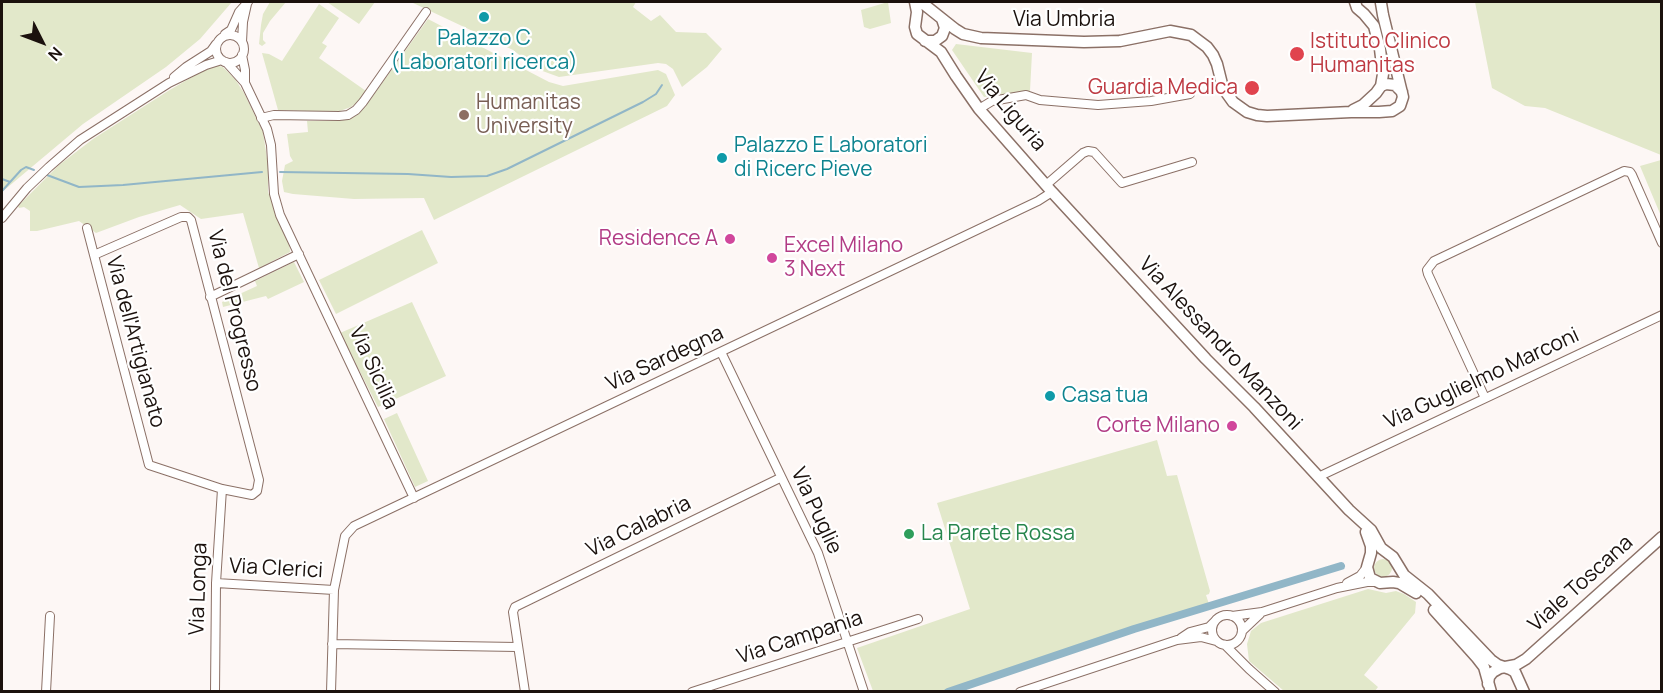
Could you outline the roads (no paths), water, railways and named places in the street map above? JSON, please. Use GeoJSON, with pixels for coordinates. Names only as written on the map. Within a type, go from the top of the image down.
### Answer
{"type":"FeatureCollection","features":[{"type":"Feature","properties":{"kind":"street"},"geometry":{"type":"LineString","coordinates":[[169,83],[186,67],[211,51],[231,30],[239,12],[248,2]]}},
{"type":"Feature","properties":{"kind":"street"},"geometry":{"type":"LineString","coordinates":[[245,83],[242,42],[243,22],[248,2]]}},
{"type":"Feature","properties":{"kind":"street"},"geometry":{"type":"LineString","coordinates":[[915,2],[915,27],[917,34],[925,41],[930,42],[942,36],[963,34]]}},
{"type":"Feature","properties":{"kind":"street"},"geometry":{"type":"LineString","coordinates":[[921,2],[938,16],[945,28],[942,36]]}},
{"type":"Feature","properties":{"kind":"street"},"geometry":{"type":"LineString","coordinates":[[1355,2],[1357,8],[1374,26],[1383,74],[1377,103],[1387,111]]}},
{"type":"Feature","properties":{"kind":"street"},"geometry":{"type":"LineString","coordinates":[[1364,14],[1376,12],[1382,2]]}},
{"type":"Feature","properties":{"kind":"street"},"geometry":{"type":"LineString","coordinates":[[1350,112],[1379,112],[1397,109],[1403,101],[1382,2]]}},
{"type":"Feature","properties":{"kind":"street"},"geometry":{"type":"LineString","coordinates":[[261,118],[274,115],[339,116],[348,115],[356,110],[426,12]]}},
{"type":"Feature","properties":{"kind":"street"},"geometry":{"type":"LineString","coordinates":[[916,21],[924,14],[938,16]]}},
{"type":"Feature","properties":{"kind":"street","name":"Via Umbria"},"geometry":{"type":"LineString","coordinates":[[938,16],[963,34],[981,38],[1084,42],[1120,41],[1170,31],[1191,35],[1207,47],[1217,64],[1227,95],[1240,108],[1248,112],[1257,116],[1350,112]]}},
{"type":"Feature","properties":{"kind":"street"},"geometry":{"type":"LineString","coordinates":[[222,37],[235,36],[242,42]]}},
{"type":"Feature","properties":{"kind":"street","name":"Via Liguria"},"geometry":{"type":"LineString","coordinates":[[941,52],[942,36]]}},
{"type":"Feature","properties":{"kind":"street","name":"Via Liguria"},"geometry":{"type":"LineString","coordinates":[[925,41],[941,52],[980,109],[1049,188]]}},
{"type":"Feature","properties":{"kind":"street"},"geometry":{"type":"LineString","coordinates":[[216,44],[216,53],[245,83]]}},
{"type":"Feature","properties":{"kind":"street"},"geometry":{"type":"LineString","coordinates":[[2,218],[27,188],[67,151],[169,83],[206,65],[235,61],[242,55]]}},
{"type":"Feature","properties":{"kind":"street","name":"Via Sicilia"},"geometry":{"type":"LineString","coordinates":[[245,83],[271,145],[276,204],[414,498]]}},
{"type":"Feature","properties":{"kind":"street"},"geometry":{"type":"LineString","coordinates":[[1350,112],[1364,105],[1386,84],[1397,86],[1402,92]]}},
{"type":"Feature","properties":{"kind":"street"},"geometry":{"type":"LineString","coordinates":[[980,109],[992,101],[1026,95],[1040,100],[1098,105],[1151,101],[1190,94]]}},
{"type":"Feature","properties":{"kind":"street","name":"Via Sardegna"},"geometry":{"type":"LineString","coordinates":[[331,692],[334,590],[345,536],[354,526],[1038,201],[1083,153],[1094,152],[1122,183],[1192,162]]}},
{"type":"Feature","properties":{"kind":"street"},"geometry":{"type":"LineString","coordinates":[[1485,398],[1428,274],[1427,270],[1438,257],[1627,171],[1632,175],[1662,243]]}},
{"type":"Feature","properties":{"kind":"street","name":"Via Alessandro Manzoni"},"geometry":{"type":"LineString","coordinates":[[1049,188],[1318,477],[1371,530],[1381,548],[1394,557],[1404,574],[1428,594],[1491,660],[1513,671],[1519,679]]}},
{"type":"Feature","properties":{"kind":"street","name":"Via del Progresso"},"geometry":{"type":"LineString","coordinates":[[94,255],[181,217],[188,217],[191,220],[259,480],[257,491],[252,495],[222,489]]}},
{"type":"Feature","properties":{"kind":"street","name":"Via dell'Artigianato"},"geometry":{"type":"LineString","coordinates":[[87,228],[149,465],[222,489]]}},
{"type":"Feature","properties":{"kind":"street"},"geometry":{"type":"LineString","coordinates":[[210,297],[299,254]]}},
{"type":"Feature","properties":{"kind":"street","name":"Via Guglielmo Marconi"},"geometry":{"type":"LineString","coordinates":[[1318,477],[1662,315]]}},
{"type":"Feature","properties":{"kind":"street","name":"Via Puglie"},"geometry":{"type":"LineString","coordinates":[[722,352],[780,478],[818,553],[864,692]]}},
{"type":"Feature","properties":{"kind":"street","name":"Via Calabria"},"geometry":{"type":"LineString","coordinates":[[517,646],[513,609],[780,478]]}},
{"type":"Feature","properties":{"kind":"street","name":"Via Longa"},"geometry":{"type":"LineString","coordinates":[[214,692],[216,583],[222,489]]}},
{"type":"Feature","properties":{"kind":"street","name":"Via Alessandro Manzoni"},"geometry":{"type":"LineString","coordinates":[[1361,521],[1371,546],[1367,564],[1370,577],[1382,583]]}},
{"type":"Feature","properties":{"kind":"street","name":"Viale Toscana"},"geometry":{"type":"LineString","coordinates":[[1505,667],[1516,665],[1526,659],[1662,537]]}},
{"type":"Feature","properties":{"kind":"street"},"geometry":{"type":"LineString","coordinates":[[1337,588],[1360,576],[1376,554],[1387,553]]}},
{"type":"Feature","properties":{"kind":"street"},"geometry":{"type":"LineString","coordinates":[[1382,583],[1396,576],[1397,564]]}},
{"type":"Feature","properties":{"kind":"street"},"geometry":{"type":"LineString","coordinates":[[1177,640],[1190,632],[1209,627],[1222,616],[1262,612],[1337,588],[1367,582],[1399,583],[1421,596],[1477,658],[1484,667],[1488,689]]}},
{"type":"Feature","properties":{"kind":"street","name":"Via Clerici"},"geometry":{"type":"LineString","coordinates":[[216,583],[334,590]]}},
{"type":"Feature","properties":{"kind":"street"},"geometry":{"type":"LineString","coordinates":[[1225,645],[1234,643],[1245,626],[1262,612]]}},
{"type":"Feature","properties":{"kind":"street"},"geometry":{"type":"LineString","coordinates":[[46,692],[50,616]]}},
{"type":"Feature","properties":{"kind":"street"},"geometry":{"type":"LineString","coordinates":[[1232,616],[1239,622],[1241,633],[1239,644],[1244,662]]}},
{"type":"Feature","properties":{"kind":"street","name":"Via Campania"},"geometry":{"type":"LineString","coordinates":[[693,692],[918,619]]}},
{"type":"Feature","properties":{"kind":"street"},"geometry":{"type":"LineString","coordinates":[[1214,622],[1212,632],[1216,641]]}},
{"type":"Feature","properties":{"kind":"street"},"geometry":{"type":"LineString","coordinates":[[1020,692],[1177,640],[1201,637],[1225,645],[1275,692]]}},
{"type":"Feature","properties":{"kind":"street"},"geometry":{"type":"LineString","coordinates":[[332,644],[517,646],[525,692]]}},
{"type":"Feature","properties":{"kind":"street","name":"Viale Toscana"},"geometry":{"type":"LineString","coordinates":[[1516,692],[1519,686],[1520,668],[1526,659]]}},
{"type":"Feature","properties":{"kind":"street"},"geometry":{"type":"LineString","coordinates":[[1488,689],[1491,673],[1505,667]]}},
{"type":"Feature","properties":{"kind":"street"},"geometry":{"type":"LineString","coordinates":[[1519,679],[1524,692]]}},
{"type":"Feature","properties":{"kind":"waterway"},"geometry":{"type":"LineString","coordinates":[[280,172],[487,176],[507,169],[643,102],[656,94],[662,85]]}},
{"type":"Feature","properties":{"kind":"waterway"},"geometry":{"type":"LineString","coordinates":[[2,191],[21,170],[26,167],[34,170]]}},
{"type":"Feature","properties":{"kind":"waterway"},"geometry":{"type":"LineString","coordinates":[[47,175],[79,187],[262,172]]}},
{"type":"Feature","properties":{"kind":"waterway"},"geometry":{"type":"LineString","coordinates":[[2,179],[10,182]]}},
{"type":"Feature","properties":{"kind":"waterway"},"geometry":{"type":"LineString","coordinates":[[948,692],[1134,629],[1341,566]]}},
{"type":"Feature","properties":{"kind":"place","name":"Palazzo C (Laboratori ricerca)"},"geometry":{"type":"Point","coordinates":[484,17]}},
{"type":"Feature","properties":{"kind":"place","name":"Istituto Clinico Humanitas"},"geometry":{"type":"Point","coordinates":[1297,54]}},
{"type":"Feature","properties":{"kind":"place","name":"Guardia Medica"},"geometry":{"type":"Point","coordinates":[1252,88]}},
{"type":"Feature","properties":{"kind":"place","name":"Humanitas University"},"geometry":{"type":"Point","coordinates":[464,115]}},
{"type":"Feature","properties":{"kind":"place","name":"Palazzo E Laboratori di Ricerc Pieve"},"geometry":{"type":"Point","coordinates":[722,158]}},
{"type":"Feature","properties":{"kind":"place","name":"Residence A"},"geometry":{"type":"Point","coordinates":[730,239]}},
{"type":"Feature","properties":{"kind":"place","name":"Excel Milano 3 Next"},"geometry":{"type":"Point","coordinates":[772,258]}},
{"type":"Feature","properties":{"kind":"place","name":"Casa tua"},"geometry":{"type":"Point","coordinates":[1050,396]}},
{"type":"Feature","properties":{"kind":"place","name":"Corte Milano"},"geometry":{"type":"Point","coordinates":[1232,426]}},
{"type":"Feature","properties":{"kind":"place","name":"La Parete Rossa"},"geometry":{"type":"Point","coordinates":[909,534]}}]}
